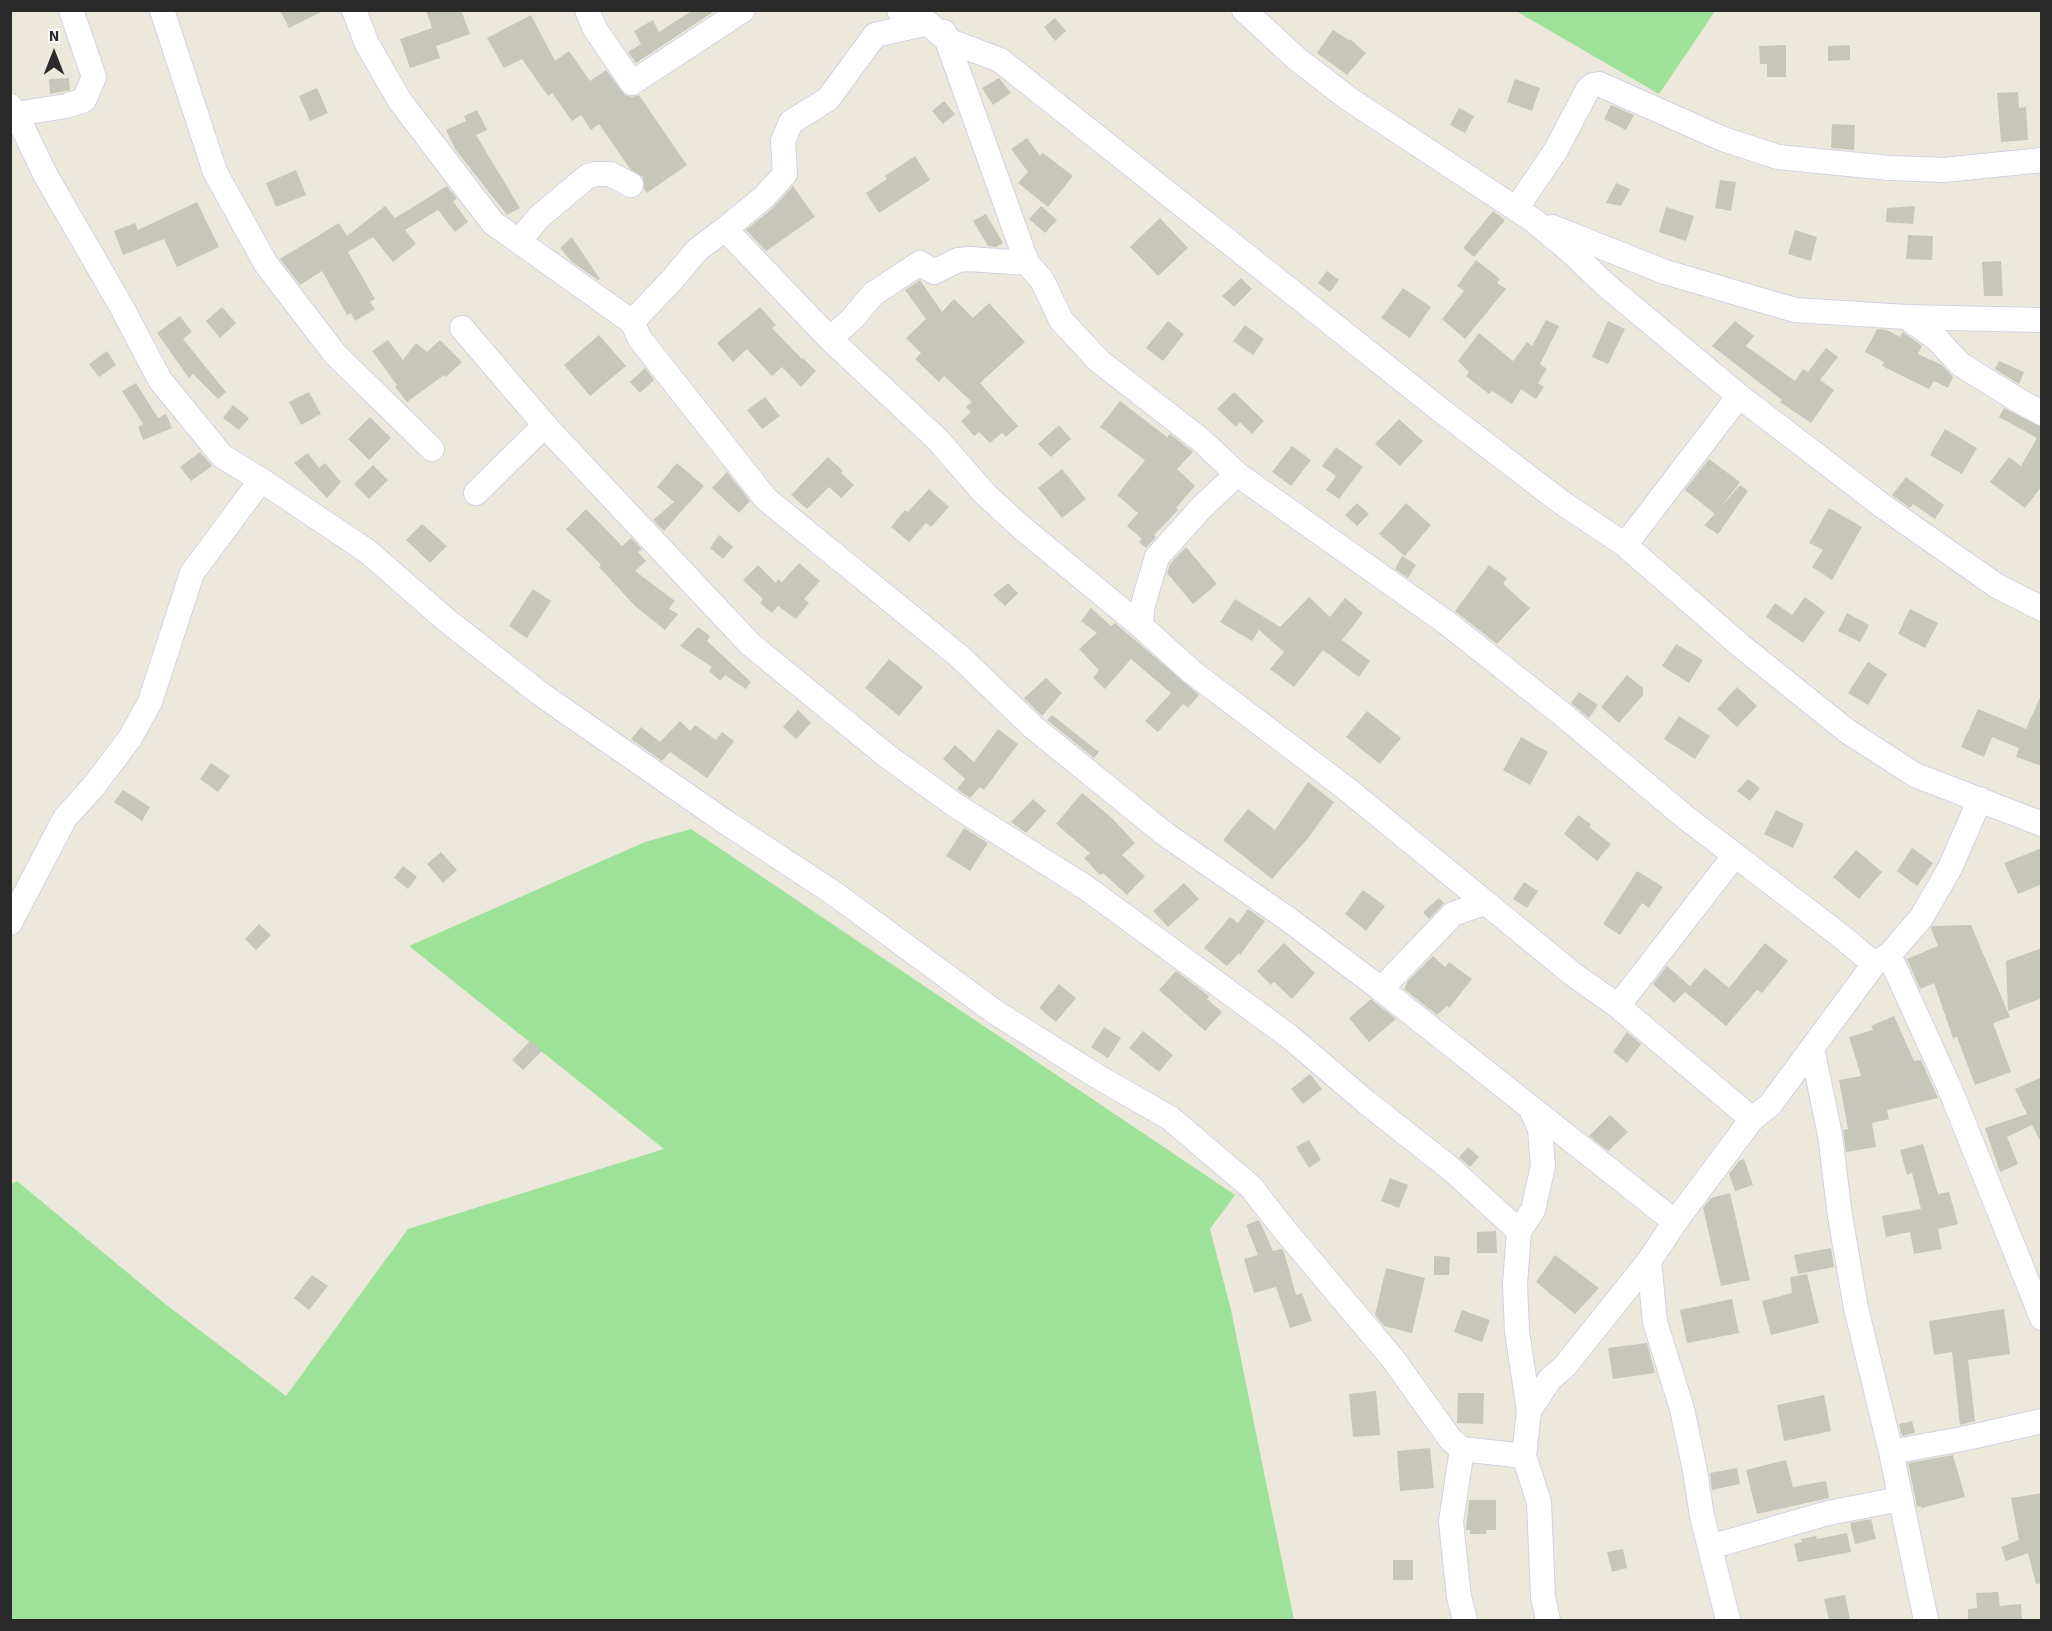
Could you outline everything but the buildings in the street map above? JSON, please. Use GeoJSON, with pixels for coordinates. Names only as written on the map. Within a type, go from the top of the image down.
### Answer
{"type":"FeatureCollection","features":[{"type":"Feature","properties":{"kind":"street"},"geometry":{"type":"LineString","coordinates":[[70,10],[94,77],[84,100],[66,106],[13,110],[46,176],[120,304],[160,380],[222,456],[367,551],[445,619],[542,695],[724,821],[835,894],[995,1012],[1095,1075],[1170,1118],[1251,1186],[1283,1228],[1393,1359],[1451,1440],[1462,1449],[1524,1456]]}},
{"type":"Feature","properties":{"kind":"street"},"geometry":{"type":"LineString","coordinates":[[162,10],[215,172],[266,264],[335,354],[432,449]]}},
{"type":"Feature","properties":{"kind":"street"},"geometry":{"type":"LineString","coordinates":[[354,10],[367,44],[400,101],[493,223],[632,322],[640,339],[766,498],[959,656],[1033,727],[1165,834],[1288,919],[1382,989],[1675,1222]]}},
{"type":"Feature","properties":{"kind":"street"},"geometry":{"type":"LineString","coordinates":[[586,10],[595,29],[632,82],[742,10]]}},
{"type":"Feature","properties":{"kind":"street"},"geometry":{"type":"LineString","coordinates":[[899,10],[933,17],[946,40],[1028,263],[1042,280],[1061,320],[1099,361],[1201,440],[1237,474],[1447,623],[1562,714],[1685,817],[1842,936],[1882,959],[1950,1089],[2042,1318]]}},
{"type":"Feature","properties":{"kind":"street"},"geometry":{"type":"LineString","coordinates":[[1244,10],[1297,59],[1349,99],[1524,215],[1569,250],[1607,286],[1739,396],[1884,507],[1997,586],[2042,609]]}},
{"type":"Feature","properties":{"kind":"street"},"geometry":{"type":"LineString","coordinates":[[632,322],[697,250],[763,198],[785,174],[783,141],[792,122],[828,99],[875,35],[933,17]]}},
{"type":"Feature","properties":{"kind":"street"},"geometry":{"type":"LineString","coordinates":[[946,40],[1000,60],[1447,415],[1561,502],[1624,545],[1741,646],[1847,731],[1915,775],[2042,824]]}},
{"type":"Feature","properties":{"kind":"street"},"geometry":{"type":"LineString","coordinates":[[1524,215],[1588,89],[1599,84],[1723,139],[1778,157],[1869,166],[1944,170],[2042,160]]}},
{"type":"Feature","properties":{"kind":"street"},"geometry":{"type":"LineString","coordinates":[[519,241],[539,218],[588,176],[610,174],[631,185]]}},
{"type":"Feature","properties":{"kind":"street"},"geometry":{"type":"LineString","coordinates":[[1524,215],[1665,272],[1795,310],[1906,317],[2042,320]]}},
{"type":"Feature","properties":{"kind":"street"},"geometry":{"type":"LineString","coordinates":[[725,229],[830,339],[938,440],[985,494],[1022,528],[1141,626],[1192,672],[1348,789],[1484,903],[1574,975],[1618,1006],[1752,1119]]}},
{"type":"Feature","properties":{"kind":"street"},"geometry":{"type":"LineString","coordinates":[[830,339],[853,318],[873,294],[920,263],[934,272],[957,261],[969,259],[1028,263]]}},
{"type":"Feature","properties":{"kind":"street"},"geometry":{"type":"LineString","coordinates":[[1906,317],[1937,339],[1960,364],[2042,413]]}},
{"type":"Feature","properties":{"kind":"street"},"geometry":{"type":"LineString","coordinates":[[462,328],[544,425],[750,644],[887,756],[955,805],[1085,888],[1290,1036],[1366,1102],[1451,1169],[1519,1231]]}},
{"type":"Feature","properties":{"kind":"street"},"geometry":{"type":"LineString","coordinates":[[1624,545],[1739,396]]}},
{"type":"Feature","properties":{"kind":"street"},"geometry":{"type":"LineString","coordinates":[[476,493],[544,425]]}},
{"type":"Feature","properties":{"kind":"street"},"geometry":{"type":"LineString","coordinates":[[1141,626],[1142,608],[1157,557],[1201,508],[1237,474]]}},
{"type":"Feature","properties":{"kind":"street"},"geometry":{"type":"LineString","coordinates":[[10,923],[65,818],[93,787],[130,738],[150,702],[192,573],[261,480]]}},
{"type":"Feature","properties":{"kind":"street"},"geometry":{"type":"LineString","coordinates":[[1529,1411],[1550,1379],[1565,1366],[1649,1261],[1675,1222],[1752,1119],[1770,1105],[1882,959],[1921,918],[1950,868],[1980,799]]}},
{"type":"Feature","properties":{"kind":"street"},"geometry":{"type":"LineString","coordinates":[[1618,1006],[1735,855]]}},
{"type":"Feature","properties":{"kind":"street"},"geometry":{"type":"LineString","coordinates":[[1382,989],[1453,914],[1484,903]]}},
{"type":"Feature","properties":{"kind":"street"},"geometry":{"type":"LineString","coordinates":[[1812,1048],[1830,1135],[1840,1216],[1856,1308],[1891,1452],[1926,1620]]}},
{"type":"Feature","properties":{"kind":"street"},"geometry":{"type":"LineString","coordinates":[[1529,1106],[1540,1129],[1543,1166],[1533,1210],[1519,1231],[1515,1284],[1518,1331],[1529,1411],[1524,1456],[1539,1502],[1543,1597],[1548,1620]]}},
{"type":"Feature","properties":{"kind":"street"},"geometry":{"type":"LineString","coordinates":[[1649,1261],[1655,1322],[1682,1409],[1702,1516],[1728,1620]]}},
{"type":"Feature","properties":{"kind":"street"},"geometry":{"type":"LineString","coordinates":[[1891,1452],[2042,1421]]}},
{"type":"Feature","properties":{"kind":"street"},"geometry":{"type":"LineString","coordinates":[[1462,1449],[1451,1522],[1459,1597],[1465,1620]]}},
{"type":"Feature","properties":{"kind":"street"},"geometry":{"type":"LineString","coordinates":[[1710,1547],[1828,1513],[1900,1499]]}},
{"type":"Feature","properties":{"kind":"green space"},"geometry":{"type":"Polygon","coordinates":[[[1715,10],[1659,94],[1516,11],[1715,10]]]}},
{"type":"Feature","properties":{"kind":"green space"},"geometry":{"type":"Polygon","coordinates":[[[691,829],[1235,1195],[1210,1229],[1231,1310],[1294,1620],[11,1620],[11,1184],[17,1181],[164,1303],[286,1396],[408,1229],[664,1149],[409,946],[645,842],[691,829]]]}}]}
